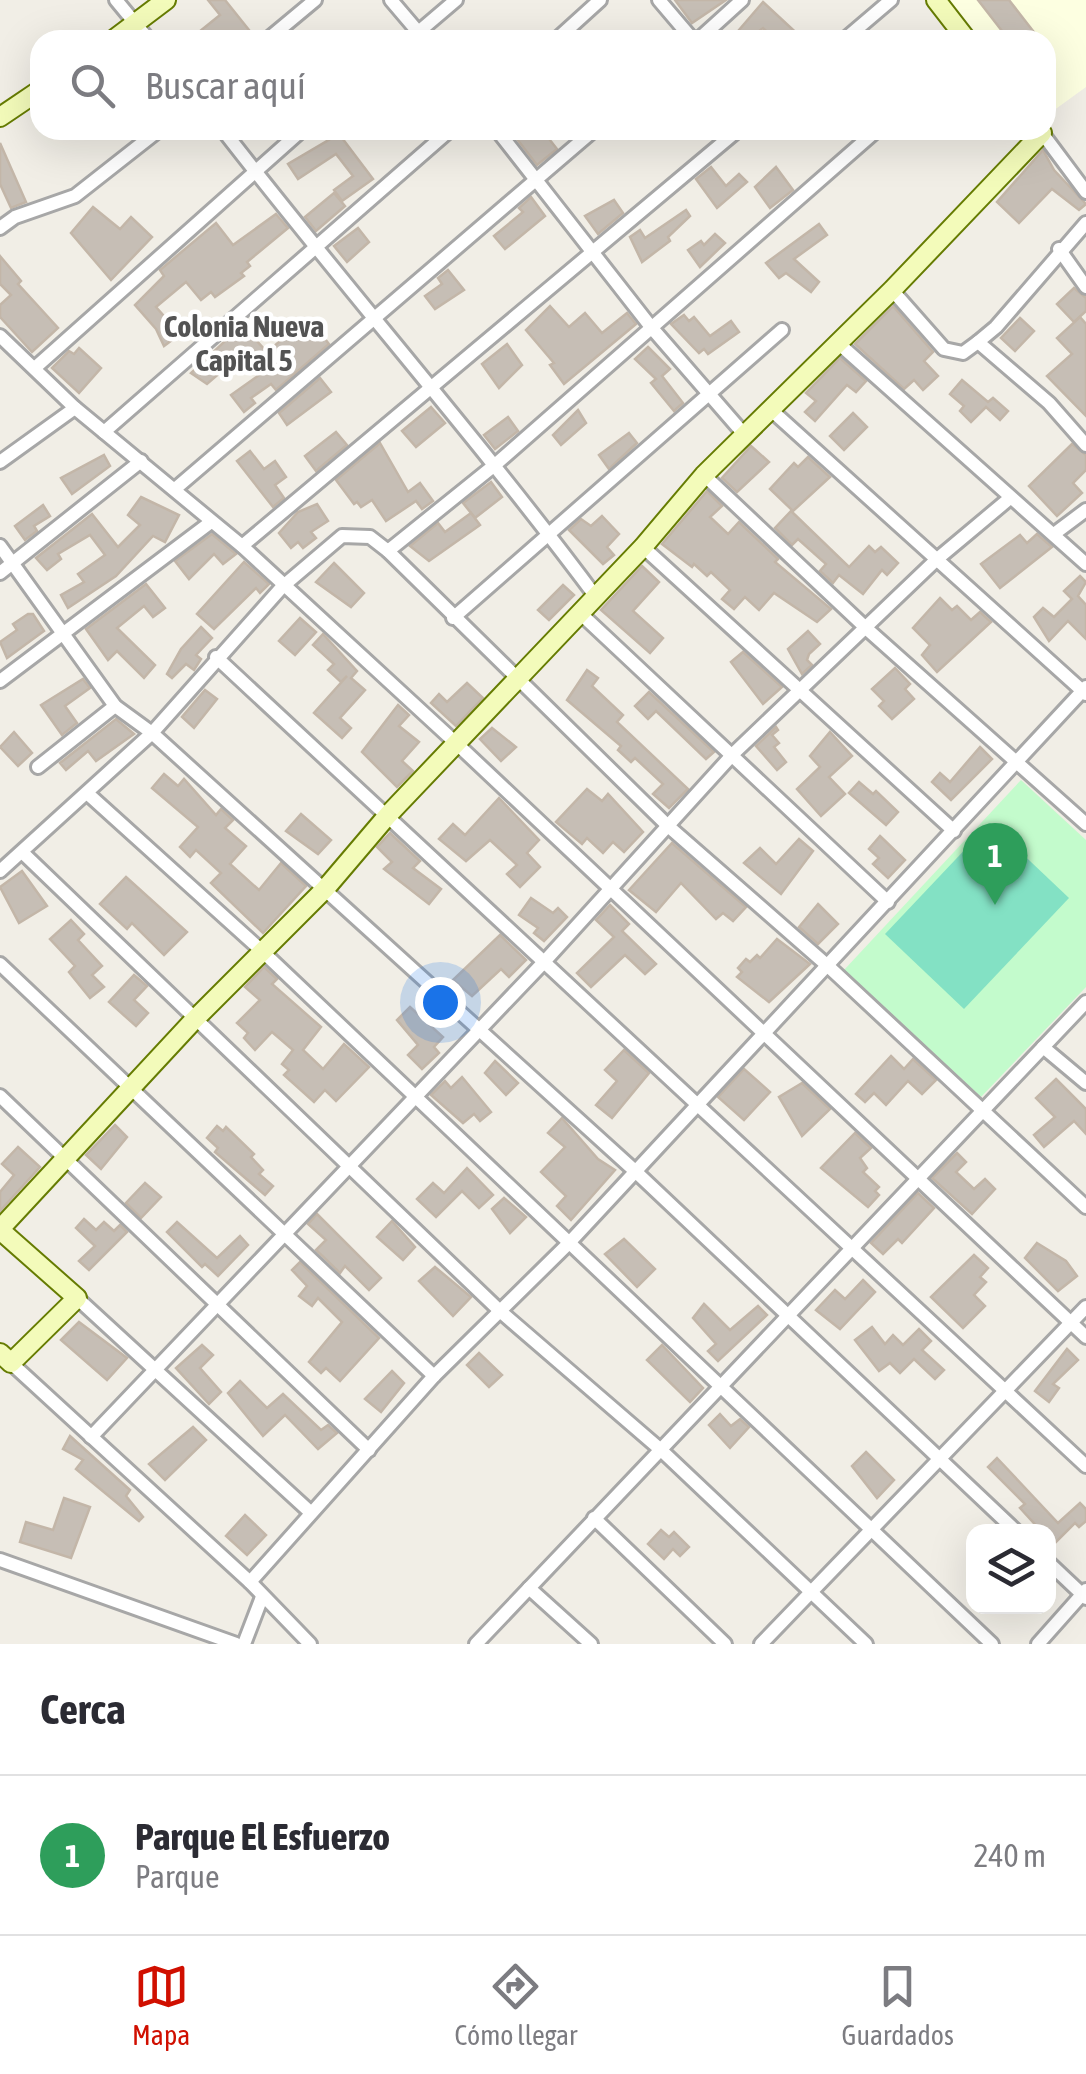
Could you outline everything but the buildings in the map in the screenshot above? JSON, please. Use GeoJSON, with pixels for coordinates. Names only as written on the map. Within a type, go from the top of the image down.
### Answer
{"type":"FeatureCollection","features":[{"type":"Feature","properties":{"kind":"street"},"geometry":{"type":"LineString","coordinates":[[116,0],[141,30]]}},
{"type":"Feature","properties":{"kind":"street"},"geometry":{"type":"LineString","coordinates":[[127,30],[166,0]]}},
{"type":"Feature","properties":{"kind":"street"},"geometry":{"type":"LineString","coordinates":[[280,30],[315,0]]}},
{"type":"Feature","properties":{"kind":"street"},"geometry":{"type":"LineString","coordinates":[[392,0],[412,30]]}},
{"type":"Feature","properties":{"kind":"street"},"geometry":{"type":"LineString","coordinates":[[424,30],[456,0]]}},
{"type":"Feature","properties":{"kind":"street"},"geometry":{"type":"LineString","coordinates":[[567,30],[600,0]]}},
{"type":"Feature","properties":{"kind":"street"},"geometry":{"type":"LineString","coordinates":[[659,0],[686,30]]}},
{"type":"Feature","properties":{"kind":"street"},"geometry":{"type":"LineString","coordinates":[[707,30],[742,0]]}},
{"type":"Feature","properties":{"kind":"street"},"geometry":{"type":"LineString","coordinates":[[856,30],[891,0]]}},
{"type":"Feature","properties":{"kind":"street"},"geometry":{"type":"LineString","coordinates":[[936,0],[959,30]]}},
{"type":"Feature","properties":{"kind":"street"},"geometry":{"type":"LineString","coordinates":[[0,117],[30,97]]}},
{"type":"Feature","properties":{"kind":"street"},"geometry":{"type":"LineString","coordinates":[[0,228],[15,216],[76,196],[146,140]]}},
{"type":"Feature","properties":{"kind":"street"},"geometry":{"type":"LineString","coordinates":[[231,140],[372,320],[496,464],[596,597]]}},
{"type":"Feature","properties":{"kind":"street"},"geometry":{"type":"LineString","coordinates":[[37,366],[290,140]]}},
{"type":"Feature","properties":{"kind":"street"},"geometry":{"type":"LineString","coordinates":[[104,432],[438,140]]}},
{"type":"Feature","properties":{"kind":"street"},"geometry":{"type":"LineString","coordinates":[[505,140],[651,327],[744,433]]}},
{"type":"Feature","properties":{"kind":"street"},"geometry":{"type":"LineString","coordinates":[[176,489],[582,140]]}},
{"type":"Feature","properties":{"kind":"street"},"geometry":{"type":"LineString","coordinates":[[242,546],[433,390],[726,140]]}},
{"type":"Feature","properties":{"kind":"street"},"geometry":{"type":"LineString","coordinates":[[388,550],[496,464],[866,140]]}},
{"type":"Feature","properties":{"kind":"street"},"geometry":{"type":"LineString","coordinates":[[309,1511],[0,1229],[194,1020],[325,890],[388,815],[643,547],[704,475],[892,290],[1033,140]]}},
{"type":"Feature","properties":{"kind":"street"},"geometry":{"type":"LineString","coordinates":[[1046,140],[1086,192]]}},
{"type":"Feature","properties":{"kind":"street"},"geometry":{"type":"LineString","coordinates":[[892,290],[944,349],[962,352],[996,327],[1058,249],[1086,222]]}},
{"type":"Feature","properties":{"kind":"street"},"geometry":{"type":"LineString","coordinates":[[1058,249],[1086,287]]}},
{"type":"Feature","properties":{"kind":"street"},"geometry":{"type":"LineString","coordinates":[[453,618],[782,330]]}},
{"type":"Feature","properties":{"kind":"street"},"geometry":{"type":"LineString","coordinates":[[0,337],[37,366],[75,408],[242,546],[1086,1337]]}},
{"type":"Feature","properties":{"kind":"street"},"geometry":{"type":"LineString","coordinates":[[837,342],[1086,564]]}},
{"type":"Feature","properties":{"kind":"street"},"geometry":{"type":"LineString","coordinates":[[978,342],[1049,404],[1086,444]]}},
{"type":"Feature","properties":{"kind":"street"},"geometry":{"type":"LineString","coordinates":[[0,462],[75,408]]}},
{"type":"Feature","properties":{"kind":"street"},"geometry":{"type":"LineString","coordinates":[[250,1582],[309,1511],[434,1376],[568,1244],[1085,690],[770,409]]}},
{"type":"Feature","properties":{"kind":"street"},"geometry":{"type":"LineString","coordinates":[[0,573],[141,461]]}},
{"type":"Feature","properties":{"kind":"street"},"geometry":{"type":"LineString","coordinates":[[704,475],[867,628],[1086,824]]}},
{"type":"Feature","properties":{"kind":"street"},"geometry":{"type":"LineString","coordinates":[[92,1437],[222,1304],[281,1234],[544,962],[734,753],[936,560],[1010,498]]}},
{"type":"Feature","properties":{"kind":"street"},"geometry":{"type":"LineString","coordinates":[[1054,534],[1086,510]]}},
{"type":"Feature","properties":{"kind":"street"},"geometry":{"type":"LineString","coordinates":[[0,680],[212,522]]}},
{"type":"Feature","properties":{"kind":"street"},"geometry":{"type":"LineString","coordinates":[[0,871],[152,733],[282,586],[342,536],[370,537],[388,550],[668,826],[829,967],[1086,1207]]}},
{"type":"Feature","properties":{"kind":"street"},"geometry":{"type":"LineString","coordinates":[[0,546],[116,706],[152,733],[635,1172],[1009,1524]]}},
{"type":"Feature","properties":{"kind":"street"},"geometry":{"type":"LineString","coordinates":[[643,547],[954,831]]}},
{"type":"Feature","properties":{"kind":"street"},"geometry":{"type":"LineString","coordinates":[[580,613],[734,753],[888,902]]}},
{"type":"Feature","properties":{"kind":"street"},"geometry":{"type":"LineString","coordinates":[[216,658],[1086,1466]]}},
{"type":"Feature","properties":{"kind":"street"},"geometry":{"type":"LineString","coordinates":[[38,767],[116,706]]}},
{"type":"Feature","properties":{"kind":"street"},"geometry":{"type":"LineString","coordinates":[[87,793],[263,952],[412,1098],[992,1644]]}},
{"type":"Feature","properties":{"kind":"street"},"geometry":{"type":"LineString","coordinates":[[22,853],[346,1167],[502,1312],[661,1450],[866,1644]]}},
{"type":"Feature","properties":{"kind":"street"},"geometry":{"type":"LineString","coordinates":[[0,964],[434,1376]]}},
{"type":"Feature","properties":{"kind":"street"},"geometry":{"type":"LineString","coordinates":[[476,1644],[1086,1002]]}},
{"type":"Feature","properties":{"kind":"street"},"geometry":{"type":"LineString","coordinates":[[1043,1047],[1086,1084]]}},
{"type":"Feature","properties":{"kind":"street"},"geometry":{"type":"LineString","coordinates":[[0,1096],[222,1304],[369,1450]]}},
{"type":"Feature","properties":{"kind":"street"},"geometry":{"type":"LineString","coordinates":[[76,1298],[6,1358],[250,1582],[310,1644]]}},
{"type":"Feature","properties":{"kind":"street"},"geometry":{"type":"LineString","coordinates":[[762,1644],[1086,1307]]}},
{"type":"Feature","properties":{"kind":"street"},"geometry":{"type":"LineString","coordinates":[[594,1518],[726,1644]]}},
{"type":"Feature","properties":{"kind":"street"},"geometry":{"type":"LineString","coordinates":[[0,1560],[236,1644]]}},
{"type":"Feature","properties":{"kind":"street"},"geometry":{"type":"LineString","coordinates":[[1038,1644],[1085,1594],[1056,1569]]}},
{"type":"Feature","properties":{"kind":"street"},"geometry":{"type":"LineString","coordinates":[[529,1588],[590,1644]]}},
{"type":"Feature","properties":{"kind":"street"},"geometry":{"type":"LineString","coordinates":[[244,1644],[262,1596]]}},
{"type":"Feature","properties":{"kind":"shaded area"},"geometry":{"type":"Polygon","coordinates":[[[949,0],[1086,0],[1086,87],[1056,109],[1056,30],[974,30],[949,0]]]}},
{"type":"Feature","properties":{"kind":"green space"},"geometry":{"type":"Polygon","coordinates":[[[1021,780],[1086,840],[1086,987],[981,1097],[844,970],[1021,780]]]}},
{"type":"Feature","properties":{"kind":"green space"},"geometry":{"type":"Polygon","coordinates":[[[990,823],[1069,898],[964,1009],[885,934],[990,823]]]}},
{"type":"Feature","properties":{"kind":"place","name":"Parque El Esfuerzo"},"geometry":{"type":"Point","coordinates":[995,905]}},
{"type":"Feature","properties":{"kind":"district","name":"Colonia Nueva Capital 5"},"geometry":{"type":"Point","coordinates":[244,344]}}]}
